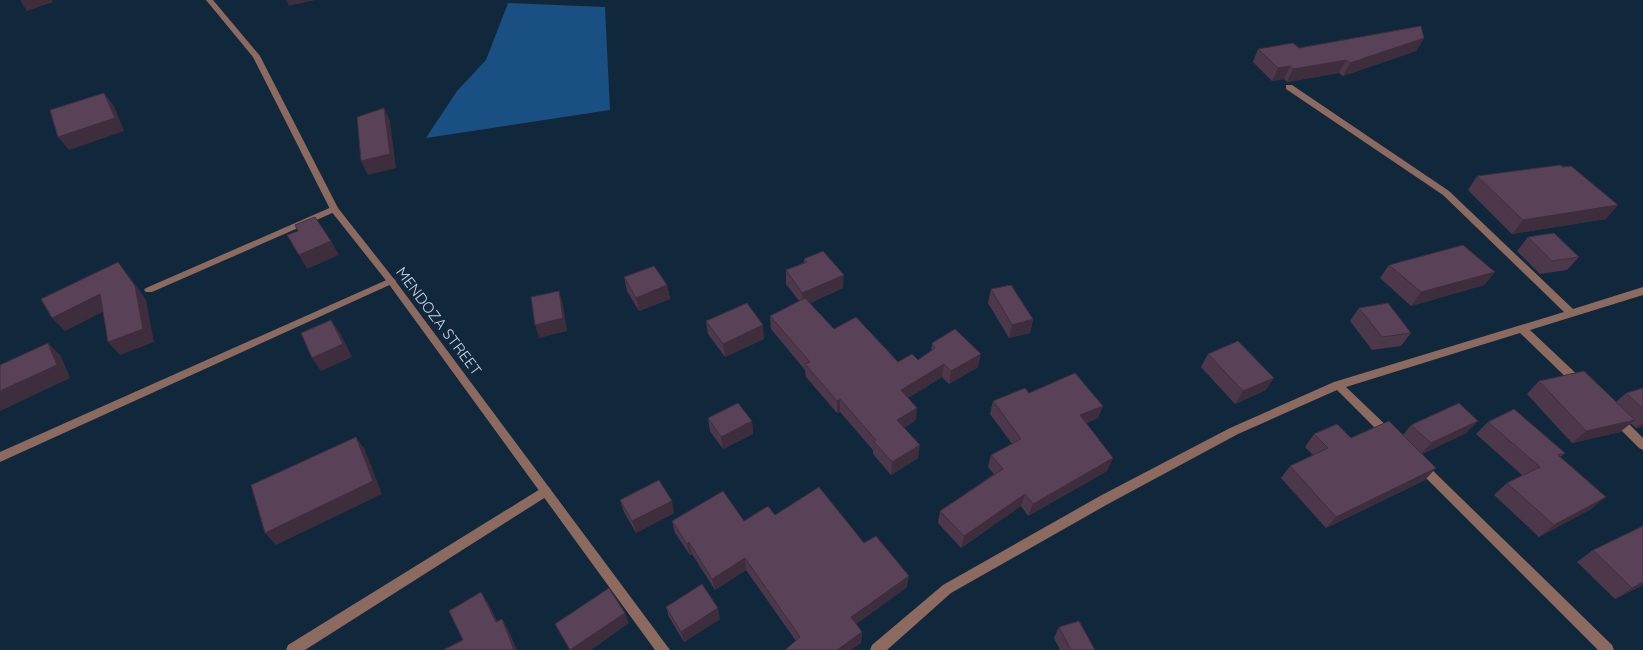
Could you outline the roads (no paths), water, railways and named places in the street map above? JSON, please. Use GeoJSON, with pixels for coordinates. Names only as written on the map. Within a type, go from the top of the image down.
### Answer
{"type":"FeatureCollection","features":[{"type":"Feature","properties":{"kind":"street","name":"MENDOZA STREET"},"geometry":{"type":"LineString","coordinates":[[209,0],[256,56],[334,209],[391,281],[663,650]]}},
{"type":"Feature","properties":{"kind":"street"},"geometry":{"type":"LineString","coordinates":[[1290,87],[1446,193],[1571,313]]}},
{"type":"Feature","properties":{"kind":"street"},"geometry":{"type":"LineString","coordinates":[[149,290],[334,209]]}},
{"type":"Feature","properties":{"kind":"street"},"geometry":{"type":"LineString","coordinates":[[0,457],[391,281]]}},
{"type":"Feature","properties":{"kind":"street"},"geometry":{"type":"LineString","coordinates":[[877,650],[946,589],[1104,500],[1234,431],[1338,386],[1643,291]]}},
{"type":"Feature","properties":{"kind":"street"},"geometry":{"type":"LineString","coordinates":[[1522,328],[1586,390]]}},
{"type":"Feature","properties":{"kind":"street"},"geometry":{"type":"LineString","coordinates":[[1338,386],[1394,440]]}},
{"type":"Feature","properties":{"kind":"street"},"geometry":{"type":"LineString","coordinates":[[1608,410],[1643,445]]}},
{"type":"Feature","properties":{"kind":"street"},"geometry":{"type":"LineString","coordinates":[[1416,461],[1607,650]]}},
{"type":"Feature","properties":{"kind":"street"},"geometry":{"type":"LineString","coordinates":[[293,650],[545,490]]}},
{"type":"Feature","properties":{"kind":"water"},"geometry":{"type":"Polygon","coordinates":[[[508,3],[605,7],[610,110],[426,138],[457,91],[486,60],[508,3]]]}}]}
